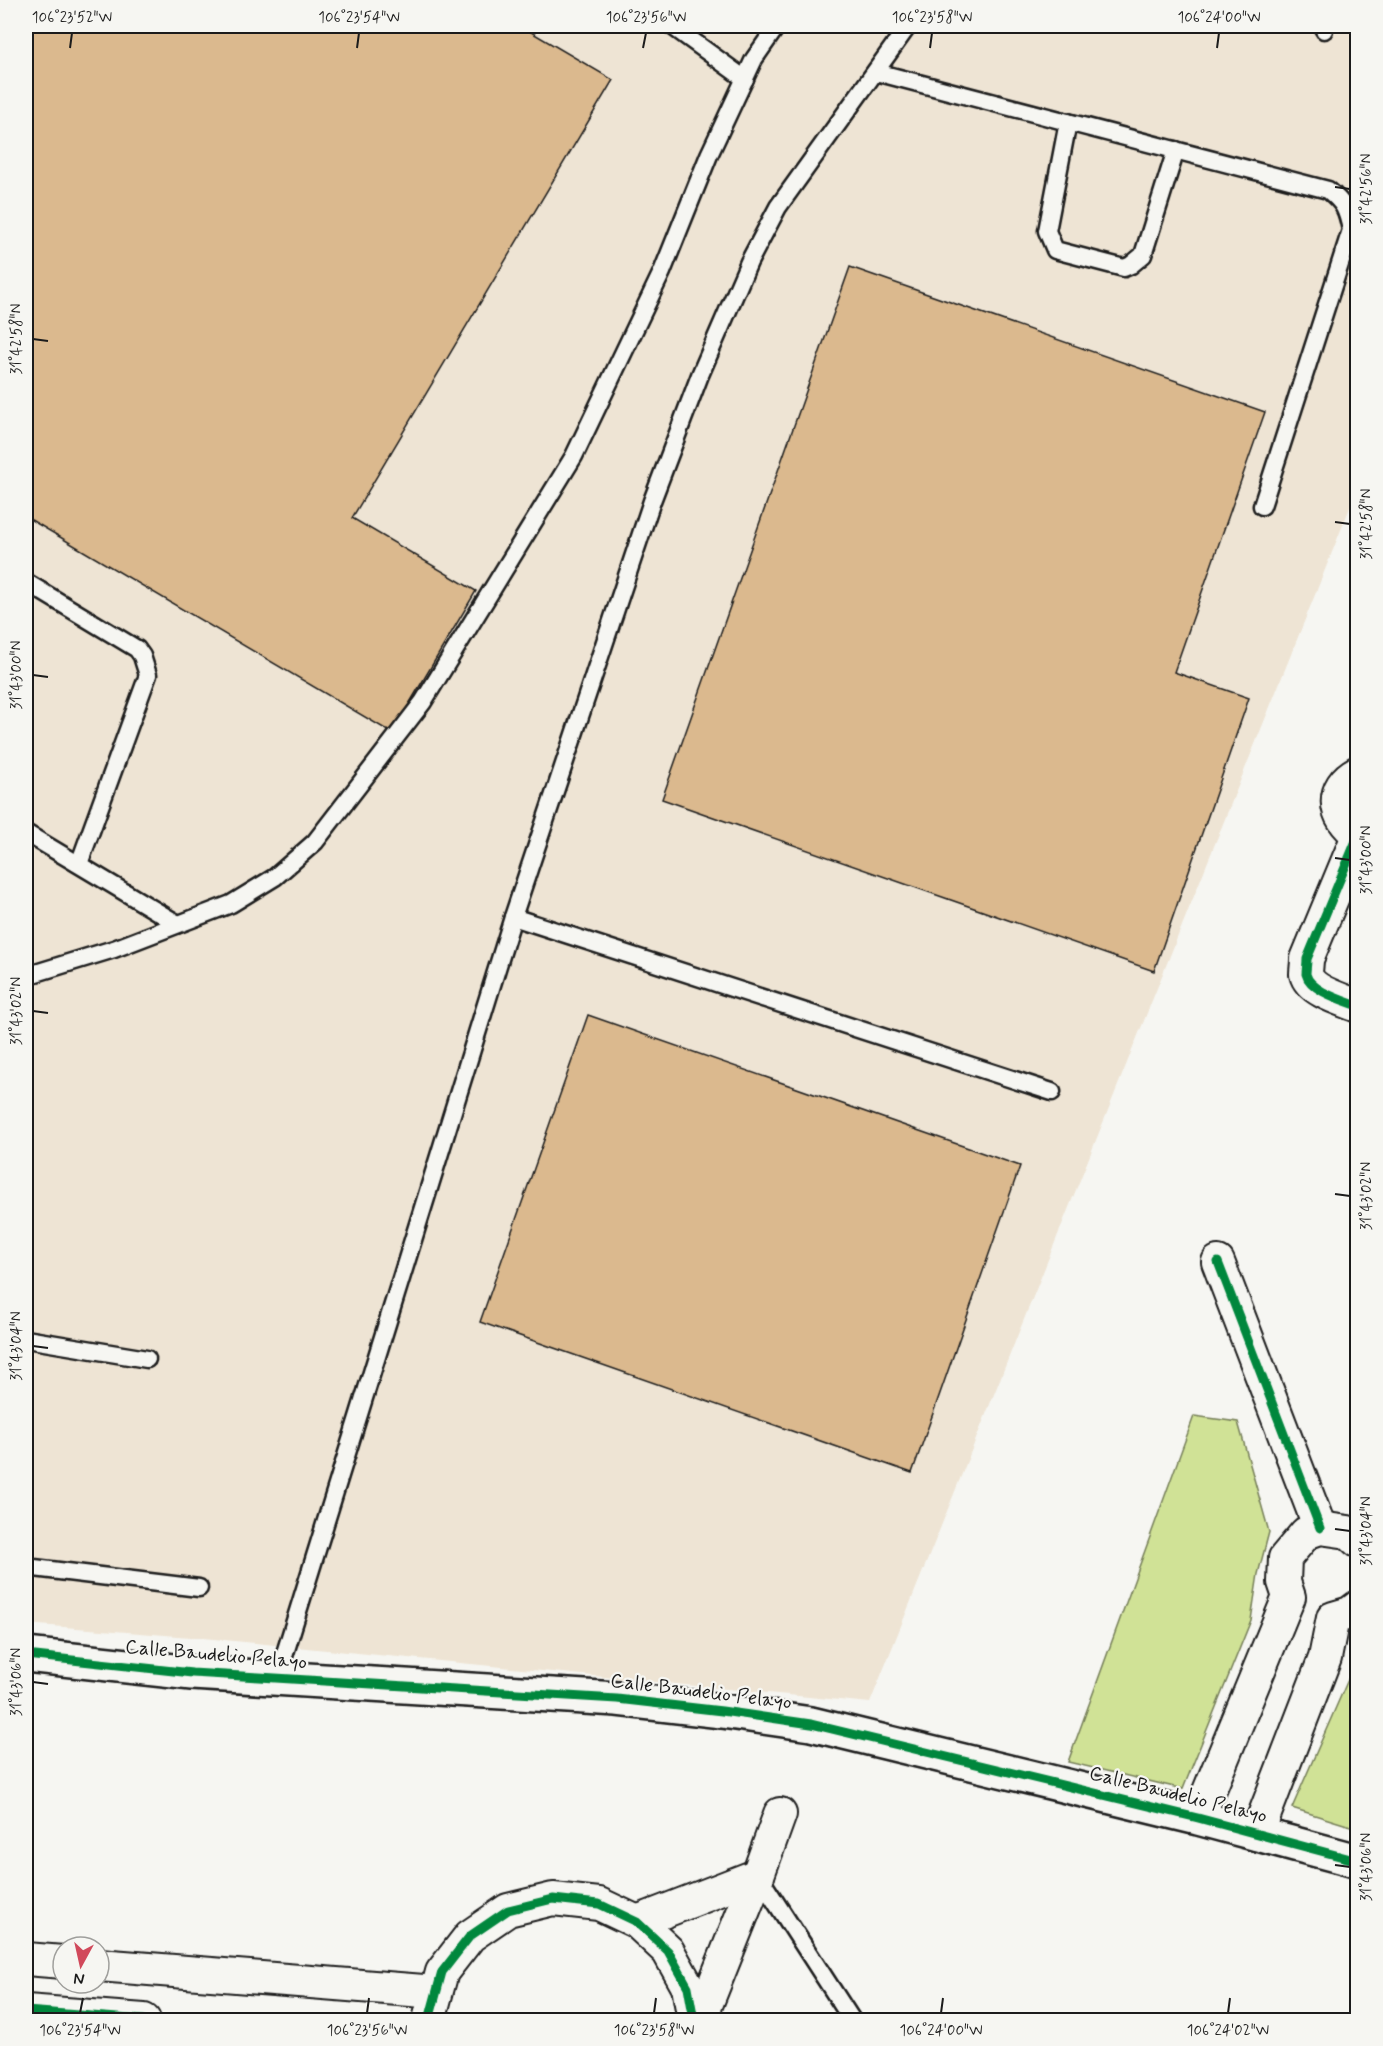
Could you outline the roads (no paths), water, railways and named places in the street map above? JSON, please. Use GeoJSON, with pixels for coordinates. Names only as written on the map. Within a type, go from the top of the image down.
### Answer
{"type":"FeatureCollection","features":[{"type":"Feature","properties":{"kind":"street"},"geometry":{"type":"LineString","coordinates":[[1358,772],[1349,776],[1342,785],[1338,797],[1341,817],[1358,835],[1306,959],[1306,974],[1311,983],[1322,991],[1358,1006]]}},
{"type":"Feature","properties":{"kind":"street"},"geometry":{"type":"LineString","coordinates":[[1218,1262],[1320,1528]]}},
{"type":"Feature","properties":{"kind":"street"},"geometry":{"type":"LineString","coordinates":[[1345,1613],[1317,1617],[1301,1610],[1289,1597],[1284,1582],[1285,1558],[1306,1533],[1320,1528],[1348,1532],[1358,1541]]}},
{"type":"Feature","properties":{"kind":"street"},"geometry":{"type":"LineString","coordinates":[[1198,1818],[1289,1597]]}},
{"type":"Feature","properties":{"kind":"street"},"geometry":{"type":"LineString","coordinates":[[1257,1834],[1324,1658],[1345,1613]]}},
{"type":"Feature","properties":{"kind":"street","name":"Calle Baudelio Pelayo"},"geometry":{"type":"LineString","coordinates":[[26,1655],[192,1673],[617,1699],[811,1724],[1198,1818],[1358,1861]]}},
{"type":"Feature","properties":{"kind":"street"},"geometry":{"type":"LineString","coordinates":[[700,2020],[780,1814]]}},
{"type":"Feature","properties":{"kind":"street"},"geometry":{"type":"LineString","coordinates":[[637,1922],[758,1875]]}},
{"type":"Feature","properties":{"kind":"street"},"geometry":{"type":"LineString","coordinates":[[111,1966],[432,2006],[442,1972],[470,1936],[508,1910],[553,1899],[599,1904],[637,1922],[668,1951],[688,1988],[694,2020]]}},
{"type":"Feature","properties":{"kind":"street"},"geometry":{"type":"LineString","coordinates":[[26,1959],[51,1961]]}},
{"type":"Feature","properties":{"kind":"street"},"geometry":{"type":"LineString","coordinates":[[26,2011],[144,2020]]}},
{"type":"Feature","properties":{"kind":"lane"},"geometry":{"type":"LineString","coordinates":[[672,26],[745,79]]}},
{"type":"Feature","properties":{"kind":"lane"},"geometry":{"type":"LineString","coordinates":[[26,976],[114,949],[231,904],[275,877],[315,842],[423,702],[574,456],[662,273],[709,155],[754,60],[777,26]]}},
{"type":"Feature","properties":{"kind":"lane"},"geometry":{"type":"LineString","coordinates":[[278,1679],[513,917],[652,501],[709,355],[749,262],[778,207],[908,26]]}},
{"type":"Feature","properties":{"kind":"lane"},"geometry":{"type":"LineString","coordinates":[[876,72],[1328,190],[1341,201],[1347,211],[1351,230],[1262,506]]}},
{"type":"Feature","properties":{"kind":"lane"},"geometry":{"type":"LineString","coordinates":[[1068,122],[1047,231],[1055,250],[1066,253],[1124,268],[1138,261],[1143,255],[1176,150]]}},
{"type":"Feature","properties":{"kind":"lane"},"geometry":{"type":"LineString","coordinates":[[26,582],[137,649],[142,656],[148,675],[79,864]]}},
{"type":"Feature","properties":{"kind":"lane"},"geometry":{"type":"LineString","coordinates":[[26,833],[178,924]]}},
{"type":"Feature","properties":{"kind":"lane"},"geometry":{"type":"LineString","coordinates":[[513,917],[1052,1092]]}},
{"type":"Feature","properties":{"kind":"lane"},"geometry":{"type":"LineString","coordinates":[[26,1339],[147,1359]]}},
{"type":"Feature","properties":{"kind":"lane"},"geometry":{"type":"LineString","coordinates":[[26,1567],[199,1588]]}},
{"type":"Feature","properties":{"kind":"lane"},"geometry":{"type":"LineString","coordinates":[[758,1875],[852,2020]]}}]}
